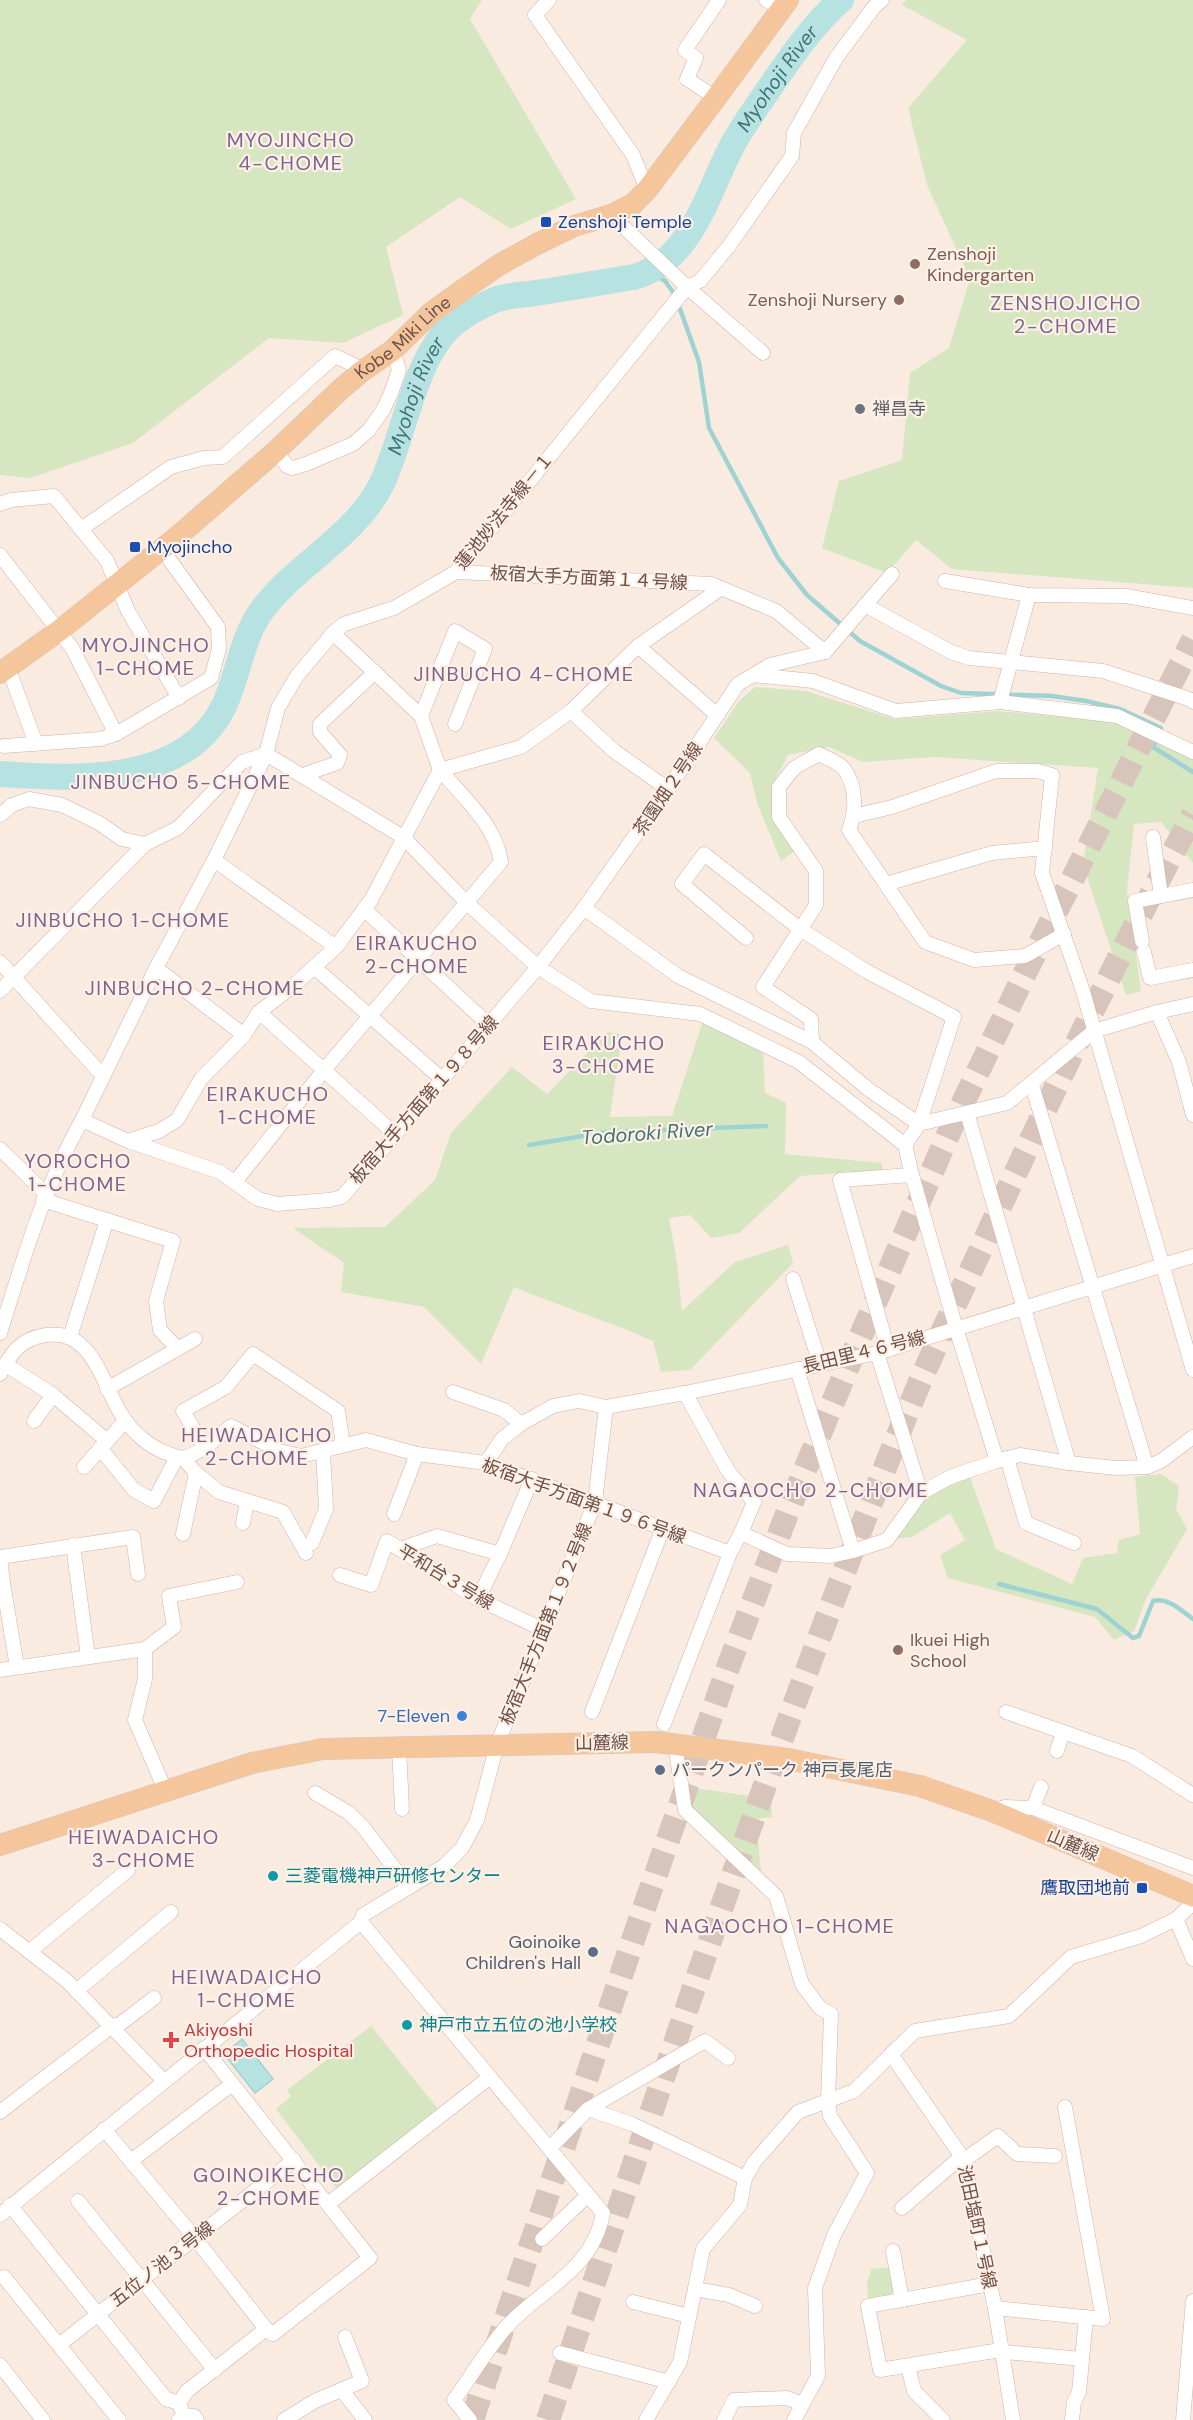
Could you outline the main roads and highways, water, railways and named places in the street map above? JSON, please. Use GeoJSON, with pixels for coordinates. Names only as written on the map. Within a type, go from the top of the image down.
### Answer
{"type":"FeatureCollection","features":[{"type":"Feature","properties":{"kind":"main road","name":"Kobe Miki Line"},"geometry":{"type":"LineString","coordinates":[[4,670],[117,585],[276,451],[309,418],[364,370],[393,350],[432,312],[499,265],[537,244],[574,226],[611,215],[633,204],[716,98],[778,3]]}},
{"type":"Feature","properties":{"kind":"main road","name":"山麓線"},"geometry":{"type":"LineString","coordinates":[[0,1845],[252,1764],[323,1749],[656,1742],[788,1759],[920,1786],[992,1811],[1193,1896]]}},
{"type":"Feature","properties":{"kind":"water"},"geometry":{"type":"Polygon","coordinates":[[[242,2039],[273,2079],[255,2093],[224,2054],[242,2039]]]}},
{"type":"Feature","properties":{"kind":"waterway","name":"Myohoji River"},"geometry":{"type":"LineString","coordinates":[[0,774],[61,777],[126,772],[156,764],[183,751],[206,732],[224,706],[257,617],[294,576],[357,519],[381,485],[411,398],[430,355],[441,337],[465,316],[500,298],[634,277],[654,268],[671,255],[685,239],[696,221],[734,142],[749,119],[800,46],[841,0]]}},
{"type":"Feature","properties":{"kind":"waterway"},"geometry":{"type":"LineString","coordinates":[[651,272],[665,281],[675,295],[699,362],[709,428],[778,558],[807,595],[860,641],[941,686],[961,693],[1052,696],[1120,709],[1161,728],[1153,747],[1193,772]]}},
{"type":"Feature","properties":{"kind":"waterway","name":"Todoroki River"},"geometry":{"type":"LineString","coordinates":[[529,1145],[607,1132],[766,1126]]}},
{"type":"Feature","properties":{"kind":"waterway"},"geometry":{"type":"LineString","coordinates":[[999,1584],[1097,1609],[1133,1638],[1139,1636],[1153,1601],[1169,1603],[1193,1619]]}},
{"type":"Feature","properties":{"kind":"tunnel"},"geometry":{"type":"LineString","coordinates":[[472,2420],[634,1937],[730,1662],[788,1511],[951,1128],[1026,971],[1193,640]]}},
{"type":"Feature","properties":{"kind":"tunnel"},"geometry":{"type":"LineString","coordinates":[[548,2420],[674,2045],[761,1797],[806,1673],[910,1406],[938,1340],[1056,1087],[1136,923],[1193,815]]}},
{"type":"Feature","properties":{"kind":"place","name":"Zenshoji Temple"},"geometry":{"type":"Point","coordinates":[546,222]}},
{"type":"Feature","properties":{"kind":"place","name":"Zenshoji Kindergarten"},"geometry":{"type":"Point","coordinates":[915,264]}},
{"type":"Feature","properties":{"kind":"place","name":"Zenshoji Nursery"},"geometry":{"type":"Point","coordinates":[899,300]}},
{"type":"Feature","properties":{"kind":"place","name":"禅昌寺"},"geometry":{"type":"Point","coordinates":[860,409]}},
{"type":"Feature","properties":{"kind":"place","name":"Myojincho"},"geometry":{"type":"Point","coordinates":[135,547]}},
{"type":"Feature","properties":{"kind":"place","name":"Ikuei High School"},"geometry":{"type":"Point","coordinates":[898,1650]}},
{"type":"Feature","properties":{"kind":"place","name":"7-Eleven"},"geometry":{"type":"Point","coordinates":[462,1716]}},
{"type":"Feature","properties":{"kind":"place","name":"パークンパーク 神戸長尾店"},"geometry":{"type":"Point","coordinates":[660,1770]}},
{"type":"Feature","properties":{"kind":"place","name":"三菱電機神戸研修センター"},"geometry":{"type":"Point","coordinates":[273,1876]}},
{"type":"Feature","properties":{"kind":"place","name":"鷹取団地前"},"geometry":{"type":"Point","coordinates":[1142,1888]}},
{"type":"Feature","properties":{"kind":"place","name":"Goinoike Children's Hall"},"geometry":{"type":"Point","coordinates":[593,1952]}},
{"type":"Feature","properties":{"kind":"place","name":"神戸市立五位の池小学校"},"geometry":{"type":"Point","coordinates":[407,2025]}},
{"type":"Feature","properties":{"kind":"place","name":"Akiyoshi Orthopedic Hospital"},"geometry":{"type":"Point","coordinates":[171,2040]}},
{"type":"Feature","properties":{"kind":"district","name":"MYOJINCHO 4-CHOME"},"geometry":{"type":"Point","coordinates":[291,152]}},
{"type":"Feature","properties":{"kind":"district","name":"ZENSHOJICHO 2-CHOME"},"geometry":{"type":"Point","coordinates":[1066,314]}},
{"type":"Feature","properties":{"kind":"district","name":"MYOJINCHO 1-CHOME"},"geometry":{"type":"Point","coordinates":[146,656]}},
{"type":"Feature","properties":{"kind":"district","name":"JINBUCHO 4-CHOME"},"geometry":{"type":"Point","coordinates":[524,674]}},
{"type":"Feature","properties":{"kind":"district","name":"JINBUCHO 5-CHOME"},"geometry":{"type":"Point","coordinates":[181,782]}},
{"type":"Feature","properties":{"kind":"district","name":"JINBUCHO 1-CHOME"},"geometry":{"type":"Point","coordinates":[123,920]}},
{"type":"Feature","properties":{"kind":"district","name":"EIRAKUCHO 2-CHOME"},"geometry":{"type":"Point","coordinates":[417,954]}},
{"type":"Feature","properties":{"kind":"district","name":"JINBUCHO 2-CHOME"},"geometry":{"type":"Point","coordinates":[195,988]}},
{"type":"Feature","properties":{"kind":"district","name":"EIRAKUCHO 3-CHOME"},"geometry":{"type":"Point","coordinates":[604,1054]}},
{"type":"Feature","properties":{"kind":"district","name":"EIRAKUCHO 1-CHOME"},"geometry":{"type":"Point","coordinates":[268,1106]}},
{"type":"Feature","properties":{"kind":"district","name":"YOROCHO 1-CHOME"},"geometry":{"type":"Point","coordinates":[78,1172]}},
{"type":"Feature","properties":{"kind":"district","name":"HEIWADAICHO 2-CHOME"},"geometry":{"type":"Point","coordinates":[257,1446]}},
{"type":"Feature","properties":{"kind":"district","name":"NAGAOCHO 2-CHOME"},"geometry":{"type":"Point","coordinates":[811,1490]}},
{"type":"Feature","properties":{"kind":"district","name":"HEIWADAICHO 3-CHOME"},"geometry":{"type":"Point","coordinates":[144,1848]}},
{"type":"Feature","properties":{"kind":"district","name":"NAGAOCHO 1-CHOME"},"geometry":{"type":"Point","coordinates":[780,1926]}},
{"type":"Feature","properties":{"kind":"district","name":"HEIWADAICHO 1-CHOME"},"geometry":{"type":"Point","coordinates":[247,1988]}},
{"type":"Feature","properties":{"kind":"district","name":"GOINOIKECHO 2-CHOME"},"geometry":{"type":"Point","coordinates":[269,2186]}}]}
